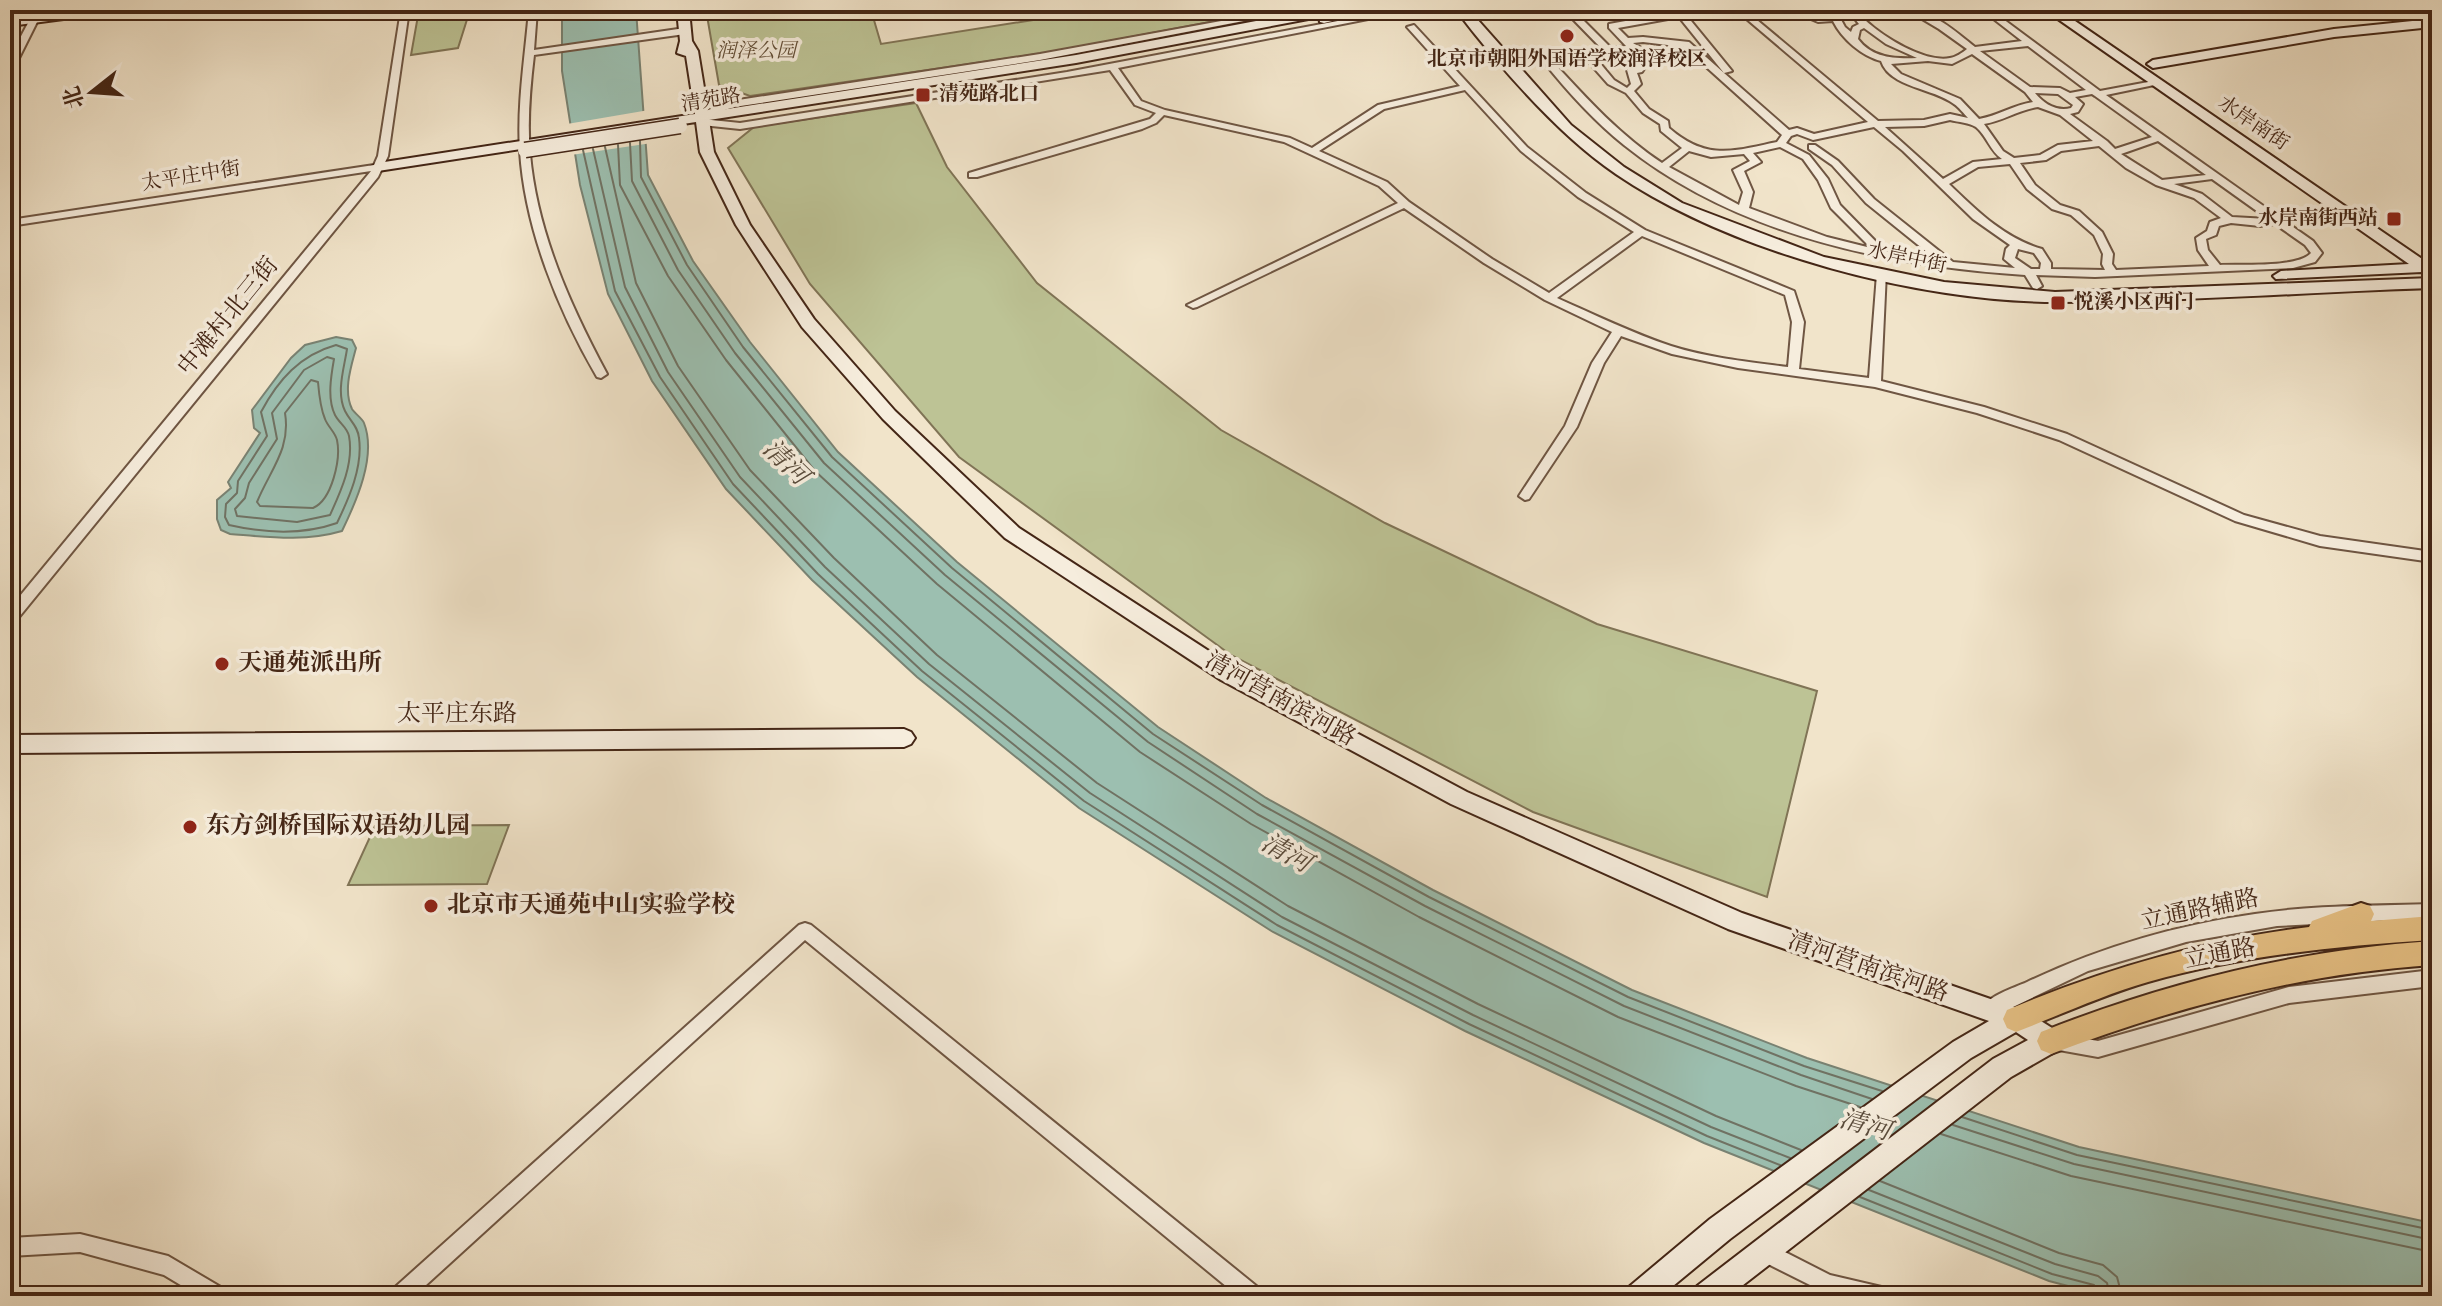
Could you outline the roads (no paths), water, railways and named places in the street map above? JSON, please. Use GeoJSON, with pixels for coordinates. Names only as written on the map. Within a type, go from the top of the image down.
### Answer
{"type":"FeatureCollection","features":[{"type":"Feature","properties":{"kind":"main road"},"geometry":{"type":"LineString","coordinates":[[2283,943],[2361,914]]}},
{"type":"Feature","properties":{"kind":"main road","name":"立通路"},"geometry":{"type":"LineString","coordinates":[[2016,1019],[2081,992],[2148,970],[2283,943],[2374,931],[2432,928]]}},
{"type":"Feature","properties":{"kind":"main road","name":"立通路"},"geometry":{"type":"LineString","coordinates":[[2051,1041],[2122,1013],[2215,985],[2291,967],[2384,955],[2432,953]]}},
{"type":"Feature","properties":{"kind":"street"},"geometry":{"type":"LineString","coordinates":[[10,22],[36,14],[102,10]]}},
{"type":"Feature","properties":{"kind":"street","name":"中滩村北三街"},"geometry":{"type":"LineString","coordinates":[[10,618],[373,177],[383,156],[405,10]]}},
{"type":"Feature","properties":{"kind":"street"},"geometry":{"type":"LineString","coordinates":[[533,10],[525,99],[525,145],[533,212],[579,333],[601,374]]}},
{"type":"Feature","properties":{"kind":"street","name":"清苑路"},"geometry":{"type":"LineString","coordinates":[[683,10],[686,36],[682,69],[689,104],[701,118]]}},
{"type":"Feature","properties":{"kind":"street"},"geometry":{"type":"LineString","coordinates":[[701,118],[732,104],[1054,55],[1296,10]]}},
{"type":"Feature","properties":{"kind":"street","name":"清苑路"},"geometry":{"type":"LineString","coordinates":[[378,167],[401,169],[525,145],[1076,59],[1335,10]]}},
{"type":"Feature","properties":{"kind":"street","name":"清苑路"},"geometry":{"type":"LineString","coordinates":[[701,118],[1076,66],[1371,10]]}},
{"type":"Feature","properties":{"kind":"street"},"geometry":{"type":"LineString","coordinates":[[701,118],[740,126],[1113,67],[1410,10]]}},
{"type":"Feature","properties":{"kind":"street","name":"水岸中街"},"geometry":{"type":"LineString","coordinates":[[1462,10],[1566,128],[1630,178],[1677,206],[1820,261],[1968,291],[2064,297],[2431,269]]}},
{"type":"Feature","properties":{"kind":"street","name":"水岸中街"},"geometry":{"type":"LineString","coordinates":[[1479,10],[1577,123],[1643,174],[1675,193],[1751,227],[1821,251],[1933,276],[2117,286],[2431,269]]}},
{"type":"Feature","properties":{"kind":"street"},"geometry":{"type":"LineString","coordinates":[[1568,10],[1609,51]]}},
{"type":"Feature","properties":{"kind":"street"},"geometry":{"type":"LineString","coordinates":[[1629,91],[1636,84],[1632,70],[1639,70],[1643,53],[1629,44],[1612,26],[1706,10]]}},
{"type":"Feature","properties":{"kind":"street"},"geometry":{"type":"LineString","coordinates":[[1740,10],[1977,217],[2017,245],[2038,251],[2046,263],[2041,280]]}},
{"type":"Feature","properties":{"kind":"street"},"geometry":{"type":"LineString","coordinates":[[1794,10],[1821,20],[1847,16],[1924,60]]}},
{"type":"Feature","properties":{"kind":"street"},"geometry":{"type":"LineString","coordinates":[[1854,39],[1861,22],[1885,10]]}},
{"type":"Feature","properties":{"kind":"street"},"geometry":{"type":"LineString","coordinates":[[1911,10],[1925,15],[1974,49],[2001,75],[2028,90],[2039,104]]}},
{"type":"Feature","properties":{"kind":"street"},"geometry":{"type":"LineString","coordinates":[[1986,10],[2096,93],[2309,243],[2317,253],[2311,260],[2293,265],[2112,273],[2041,280],[2009,259],[2011,249],[2017,245]]}},
{"type":"Feature","properties":{"kind":"street","name":"水岸南街"},"geometry":{"type":"LineString","coordinates":[[2051,10],[2431,269]]}},
{"type":"Feature","properties":{"kind":"street","name":"水岸南街"},"geometry":{"type":"LineString","coordinates":[[2072,10],[2153,64],[2431,269]]}},
{"type":"Feature","properties":{"kind":"street"},"geometry":{"type":"LineString","coordinates":[[10,66],[36,14]]}},
{"type":"Feature","properties":{"kind":"street"},"geometry":{"type":"LineString","coordinates":[[1681,14],[1723,68],[1751,89],[1792,132]]}},
{"type":"Feature","properties":{"kind":"street"},"geometry":{"type":"LineString","coordinates":[[1836,18],[1841,28],[1869,55],[1902,63],[1924,60],[1949,62],[1962,58],[1974,49],[2029,43]]}},
{"type":"Feature","properties":{"kind":"street"},"geometry":{"type":"LineString","coordinates":[[2153,64],[2334,33],[2432,23]]}},
{"type":"Feature","properties":{"kind":"street"},"geometry":{"type":"LineString","coordinates":[[1411,27],[1524,149],[1582,195],[1641,232],[1790,293],[1798,322],[1793,372]]}},
{"type":"Feature","properties":{"kind":"street"},"geometry":{"type":"LineString","coordinates":[[531,53],[686,36]]}},
{"type":"Feature","properties":{"kind":"street"},"geometry":{"type":"LineString","coordinates":[[1951,265],[1870,201],[1812,142],[1792,132],[1686,44],[1672,46],[1655,38],[1609,51],[1548,61],[1598,118],[1662,168],[1743,210],[1822,238],[1881,252],[1951,265],[2028,272]]}},
{"type":"Feature","properties":{"kind":"street"},"geometry":{"type":"LineString","coordinates":[[1588,55],[1605,76],[1624,91],[1629,91],[1641,101],[1646,111],[1665,123],[1664,129],[1686,149],[1704,155],[1781,144],[1793,148],[1806,157],[1823,179],[1835,206],[1881,252]]}},
{"type":"Feature","properties":{"kind":"street"},"geometry":{"type":"LineString","coordinates":[[1886,59],[1886,65],[1898,76],[1957,101],[1989,136],[1999,153],[2014,162],[2031,187],[2056,207],[2075,213],[2098,234],[2108,254],[2107,264],[2112,273]]}},
{"type":"Feature","properties":{"kind":"street"},"geometry":{"type":"LineString","coordinates":[[1113,67],[1138,103],[1162,112],[1287,140],[1383,184],[1405,204],[1488,261],[1549,298],[1618,331],[1672,350],[1875,383],[1980,410],[2063,437],[2240,518],[2320,541],[2432,557]]}},
{"type":"Feature","properties":{"kind":"street"},"geometry":{"type":"LineString","coordinates":[[2068,96],[2156,82]]}},
{"type":"Feature","properties":{"kind":"street"},"geometry":{"type":"LineString","coordinates":[[1313,151],[1381,107],[1467,87]]}},
{"type":"Feature","properties":{"kind":"street"},"geometry":{"type":"LineString","coordinates":[[2028,90],[2060,91],[2078,104],[2075,110],[2063,113]]}},
{"type":"Feature","properties":{"kind":"street"},"geometry":{"type":"LineString","coordinates":[[1793,148],[1874,124],[1924,123],[1950,117],[1975,123],[1998,119],[2019,107],[2039,104],[2063,113],[2113,153],[2160,183],[2198,196],[2227,218],[2265,225],[2276,220]]}},
{"type":"Feature","properties":{"kind":"street"},"geometry":{"type":"LineString","coordinates":[[973,175],[1139,127],[1153,121],[1162,112]]}},
{"type":"Feature","properties":{"kind":"street","name":"清河营南滨河路"},"geometry":{"type":"LineString","coordinates":[[701,118],[707,152],[743,225],[808,323],[889,415],[1012,533],[1228,674],[1459,798],[1736,922],[2016,1019],[2051,1041]]}},
{"type":"Feature","properties":{"kind":"street"},"geometry":{"type":"LineString","coordinates":[[1781,144],[1792,132]]}},
{"type":"Feature","properties":{"kind":"street"},"geometry":{"type":"LineString","coordinates":[[2113,153],[2160,137]]}},
{"type":"Feature","properties":{"kind":"street"},"geometry":{"type":"LineString","coordinates":[[1942,184],[1976,164],[2043,158],[2058,148],[2104,143]]}},
{"type":"Feature","properties":{"kind":"street"},"geometry":{"type":"LineString","coordinates":[[1662,168],[1686,149]]}},
{"type":"Feature","properties":{"kind":"street"},"geometry":{"type":"LineString","coordinates":[[1743,210],[1748,192],[1738,170],[1756,162],[1746,151]]}},
{"type":"Feature","properties":{"kind":"street","name":"太平庄中街"},"geometry":{"type":"LineString","coordinates":[[10,223],[378,167]]}},
{"type":"Feature","properties":{"kind":"street"},"geometry":{"type":"LineString","coordinates":[[2160,183],[2214,176]]}},
{"type":"Feature","properties":{"kind":"street"},"geometry":{"type":"LineString","coordinates":[[1193,305],[1405,204]]}},
{"type":"Feature","properties":{"kind":"street"},"geometry":{"type":"LineString","coordinates":[[2216,267],[2203,250],[2201,238],[2212,233],[2214,224],[2227,218]]}},
{"type":"Feature","properties":{"kind":"street"},"geometry":{"type":"LineString","coordinates":[[1549,298],[1641,232]]}},
{"type":"Feature","properties":{"kind":"street"},"geometry":{"type":"LineString","coordinates":[[1875,383],[1882,274]]}},
{"type":"Feature","properties":{"kind":"street"},"geometry":{"type":"LineString","coordinates":[[1525,496],[1571,427],[1598,363],[1618,331]]}},
{"type":"Feature","properties":{"kind":"street","name":"太平庄东路"},"geometry":{"type":"LineString","coordinates":[[10,744],[904,738]]}},
{"type":"Feature","properties":{"kind":"street","name":"立通路辅路"},"geometry":{"type":"LineString","coordinates":[[1990,1010],[2023,991],[2093,962],[2190,934],[2257,921],[2432,911]]}},
{"type":"Feature","properties":{"kind":"street"},"geometry":{"type":"LineString","coordinates":[[400,1296],[805,930],[1253,1296]]}},
{"type":"Feature","properties":{"kind":"street"},"geometry":{"type":"LineString","coordinates":[[1707,1296],[2002,1068],[2051,1041],[2098,1049],[2289,995],[2432,978]]}},
{"type":"Feature","properties":{"kind":"street"},"geometry":{"type":"LineString","coordinates":[[1640,1296],[1720,1229],[1962,1050],[2016,1019]]}},
{"type":"Feature","properties":{"kind":"street"},"geometry":{"type":"LineString","coordinates":[[10,1247],[80,1243],[168,1266],[217,1296]]}},
{"type":"Feature","properties":{"kind":"street"},"geometry":{"type":"LineString","coordinates":[[1765,1252],[1828,1284],[1883,1296]]}},
{"type":"Feature","properties":{"kind":"water","name":"清河"},"geometry":{"type":"Polygon","coordinates":[[[562,10],[636,10],[648,175],[693,261],[750,342],[838,452],[957,562],[1158,727],[1266,798],[1433,890],[1632,990],[1807,1058],[2079,1147],[2432,1223],[2432,1296],[2106,1296],[2049,1281],[1704,1143],[1465,1031],[1273,932],[1079,808],[917,677],[812,580],[726,489],[652,381],[608,294],[580,185],[562,71],[562,10]]]}},
{"type":"Feature","properties":{"kind":"water"},"geometry":{"type":"Polygon","coordinates":[[[336,337],[352,340],[356,348],[348,394],[352,409],[364,423],[368,450],[363,478],[342,531],[314,537],[286,538],[230,534],[221,530],[217,519],[217,500],[231,488],[228,482],[260,433],[254,428],[252,410],[291,358],[305,345],[336,337]]]}},
{"type":"Feature","properties":{"kind":"place","name":"北京市朝阳外国语学校润泽校区"},"geometry":{"type":"Point","coordinates":[1567,36]}},
{"type":"Feature","properties":{"kind":"place","name":"清苑路北口"},"geometry":{"type":"Point","coordinates":[923,95]}},
{"type":"Feature","properties":{"kind":"place","name":"水岸南街西站"},"geometry":{"type":"Point","coordinates":[2394,219]}},
{"type":"Feature","properties":{"kind":"place","name":"悦溪小区西门"},"geometry":{"type":"Point","coordinates":[2058,303]}},
{"type":"Feature","properties":{"kind":"place","name":"天通苑派出所"},"geometry":{"type":"Point","coordinates":[222,664]}},
{"type":"Feature","properties":{"kind":"place","name":"东方剑桥国际双语幼儿园"},"geometry":{"type":"Point","coordinates":[190,827]}},
{"type":"Feature","properties":{"kind":"place","name":"北京市天通苑中山实验学校"},"geometry":{"type":"Point","coordinates":[431,906]}},
{"type":"Feature","properties":{"kind":"park label","name":"润泽公园"},"geometry":{"type":"Point","coordinates":[756,52]}}]}
